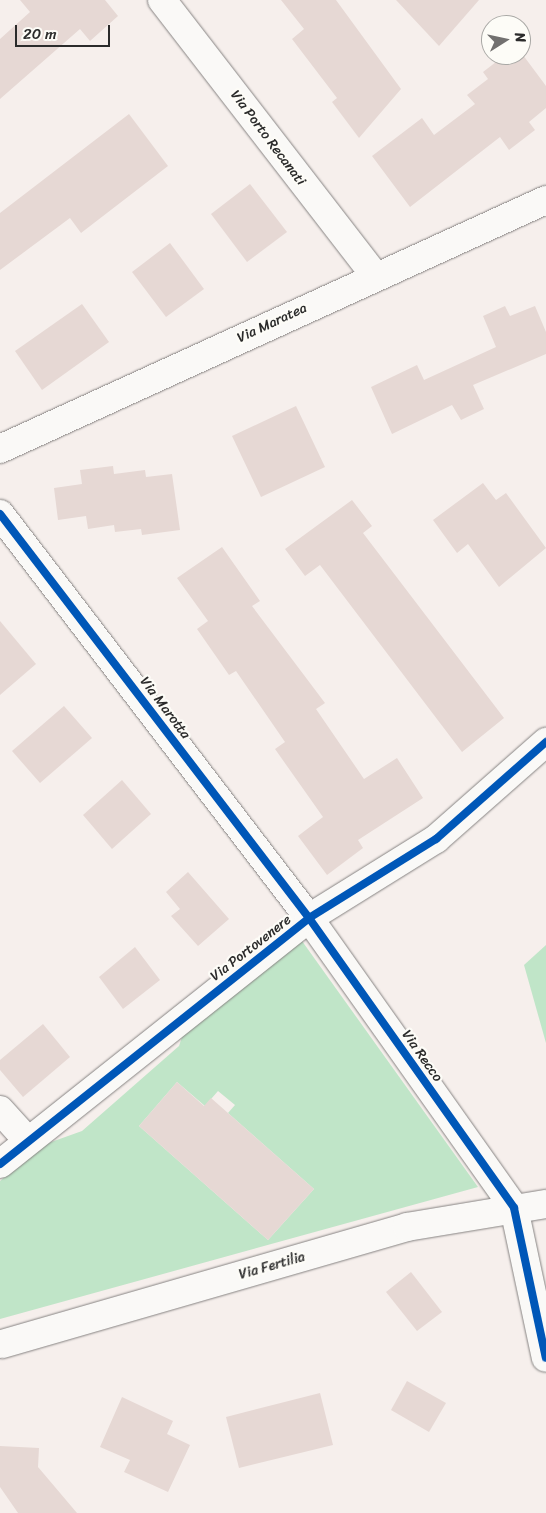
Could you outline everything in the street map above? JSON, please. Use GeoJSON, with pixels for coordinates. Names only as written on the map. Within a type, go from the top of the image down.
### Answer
{"type":"FeatureCollection","features":[{"type":"Feature","properties":{"kind":"street","name":"Via Porto Recanati"},"geometry":{"type":"LineString","coordinates":[[162,0],[374,276]]}},
{"type":"Feature","properties":{"kind":"street","name":"Via Maratea"},"geometry":{"type":"LineString","coordinates":[[0,449],[374,276],[546,200]]}},
{"type":"Feature","properties":{"kind":"street","name":"Via Marotta"},"geometry":{"type":"LineString","coordinates":[[0,514],[309,918]]}},
{"type":"Feature","properties":{"kind":"street","name":"Via Portovenere"},"geometry":{"type":"LineString","coordinates":[[0,1164],[26,1139],[309,918],[436,839],[546,742]]}},
{"type":"Feature","properties":{"kind":"street","name":"Via Recco"},"geometry":{"type":"LineString","coordinates":[[309,918],[514,1208]]}},
{"type":"Feature","properties":{"kind":"street"},"geometry":{"type":"LineString","coordinates":[[0,1110],[26,1139]]}},
{"type":"Feature","properties":{"kind":"street","name":"Via Fertilia"},"geometry":{"type":"LineString","coordinates":[[2,1344],[407,1227],[546,1204]]}},
{"type":"Feature","properties":{"kind":"street"},"geometry":{"type":"LineString","coordinates":[[514,1208],[546,1358]]}},
{"type":"Feature","properties":{"kind":"green space"},"geometry":{"type":"Polygon","coordinates":[[[302,941],[478,1187],[0,1319],[0,1181],[40,1146],[82,1131],[179,1046],[186,1025],[302,941]],[[177,1082],[139,1126],[268,1240],[314,1189],[228,1113],[235,1105],[218,1091],[205,1106],[177,1082]]]}},
{"type":"Feature","properties":{"kind":"green space"},"geometry":{"type":"Polygon","coordinates":[[[546,945],[546,1043],[524,965],[546,945]]]}},
{"type":"Feature","properties":{"kind":"building"},"geometry":{"type":"Polygon","coordinates":[[[20,0],[105,0],[118,16],[90,41],[80,29],[0,99],[0,39],[30,12],[20,0]]]}},
{"type":"Feature","properties":{"kind":"building"},"geometry":{"type":"Polygon","coordinates":[[[281,0],[336,0],[401,89],[359,138],[332,102],[337,98],[292,39],[304,29],[281,0]]]}},
{"type":"Feature","properties":{"kind":"building"},"geometry":{"type":"Polygon","coordinates":[[[396,0],[479,0],[439,46],[396,0]]]}},
{"type":"Feature","properties":{"kind":"building"},"geometry":{"type":"Polygon","coordinates":[[[492,65],[530,65],[546,86],[546,108],[529,122],[535,130],[509,150],[500,137],[410,207],[372,156],[422,118],[434,135],[475,104],[467,95],[488,79],[483,72],[492,65]]]}},
{"type":"Feature","properties":{"kind":"building"},"geometry":{"type":"Polygon","coordinates":[[[129,114],[168,166],[81,233],[70,218],[0,270],[0,213],[129,114]]]}},
{"type":"Feature","properties":{"kind":"building"},"geometry":{"type":"Polygon","coordinates":[[[250,184],[287,232],[247,262],[211,214],[250,184]]]}},
{"type":"Feature","properties":{"kind":"building"},"geometry":{"type":"Polygon","coordinates":[[[170,243],[204,289],[166,317],[132,272],[170,243]]]}},
{"type":"Feature","properties":{"kind":"building"},"geometry":{"type":"Polygon","coordinates":[[[82,304],[109,342],[42,390],[15,351],[82,304]]]}},
{"type":"Feature","properties":{"kind":"building"},"geometry":{"type":"Polygon","coordinates":[[[505,306],[510,316],[535,306],[546,332],[546,354],[473,385],[484,409],[461,420],[452,405],[392,434],[371,387],[417,365],[424,380],[496,347],[483,316],[505,306]]]}},
{"type":"Feature","properties":{"kind":"building"},"geometry":{"type":"Polygon","coordinates":[[[296,406],[325,467],[261,497],[232,436],[296,406]]]}},
{"type":"Feature","properties":{"kind":"building"},"geometry":{"type":"Polygon","coordinates":[[[113,466],[114,474],[145,470],[146,477],[172,474],[180,530],[142,535],[141,529],[115,532],[114,525],[88,529],[86,516],[58,520],[54,488],[82,484],[80,470],[113,466]]]}},
{"type":"Feature","properties":{"kind":"building"},"geometry":{"type":"Polygon","coordinates":[[[483,483],[496,500],[506,493],[546,548],[499,587],[468,544],[457,553],[433,520],[483,483]]]}},
{"type":"Feature","properties":{"kind":"building"},"geometry":{"type":"Polygon","coordinates":[[[352,500],[372,526],[363,533],[504,718],[462,752],[320,565],[305,576],[285,549],[352,500]]]}},
{"type":"Feature","properties":{"kind":"building"},"geometry":{"type":"Polygon","coordinates":[[[222,547],[260,601],[252,606],[325,703],[316,709],[364,779],[397,758],[423,798],[358,840],[363,848],[327,875],[298,836],[323,817],[275,749],[285,742],[236,671],[229,675],[197,629],[208,621],[177,578],[222,547]]]}},
{"type":"Feature","properties":{"kind":"building"},"geometry":{"type":"Polygon","coordinates":[[[0,621],[36,664],[0,695],[0,621]]]}},
{"type":"Feature","properties":{"kind":"building"},"geometry":{"type":"Polygon","coordinates":[[[64,706],[92,738],[40,783],[12,751],[64,706]]]}},
{"type":"Feature","properties":{"kind":"building"},"geometry":{"type":"Polygon","coordinates":[[[122,780],[151,814],[112,849],[83,815],[122,780]]]}},
{"type":"Feature","properties":{"kind":"building"},"geometry":{"type":"Polygon","coordinates":[[[188,872],[229,919],[198,946],[171,916],[180,909],[166,892],[188,872]]]}},
{"type":"Feature","properties":{"kind":"building"},"geometry":{"type":"Polygon","coordinates":[[[135,947],[160,980],[123,1009],[99,977],[135,947]]]}},
{"type":"Feature","properties":{"kind":"building"},"geometry":{"type":"Polygon","coordinates":[[[43,1024],[70,1057],[23,1097],[0,1070],[0,1060],[43,1024]]]}},
{"type":"Feature","properties":{"kind":"building"},"geometry":{"type":"Polygon","coordinates":[[[177,1082],[204,1106],[211,1098],[314,1189],[268,1240],[139,1126],[177,1082]]]}},
{"type":"Feature","properties":{"kind":"building"},"geometry":{"type":"Polygon","coordinates":[[[411,1272],[442,1312],[417,1331],[386,1292],[411,1272]]]}},
{"type":"Feature","properties":{"kind":"building"},"geometry":{"type":"Polygon","coordinates":[[[407,1381],[446,1403],[429,1432],[391,1410],[407,1381]]]}},
{"type":"Feature","properties":{"kind":"building"},"geometry":{"type":"Polygon","coordinates":[[[320,1393],[333,1445],[239,1468],[226,1417],[320,1393]]]}},
{"type":"Feature","properties":{"kind":"building"},"geometry":{"type":"Polygon","coordinates":[[[122,1397],[173,1421],[167,1434],[190,1445],[168,1492],[124,1472],[130,1460],[100,1447],[122,1397]]]}},
{"type":"Feature","properties":{"kind":"building"},"geometry":{"type":"Polygon","coordinates":[[[0,1446],[39,1448],[38,1467],[77,1513],[18,1513],[0,1487],[0,1446]]]}},
{"type":"Feature","properties":{"kind":"cycle path"},"geometry":{"type":"LineString","coordinates":[[0,514],[309,918],[514,1208],[546,1358]]}},
{"type":"Feature","properties":{"kind":"cycle path"},"geometry":{"type":"LineString","coordinates":[[0,1164],[309,918],[436,839],[546,742]]}}]}
